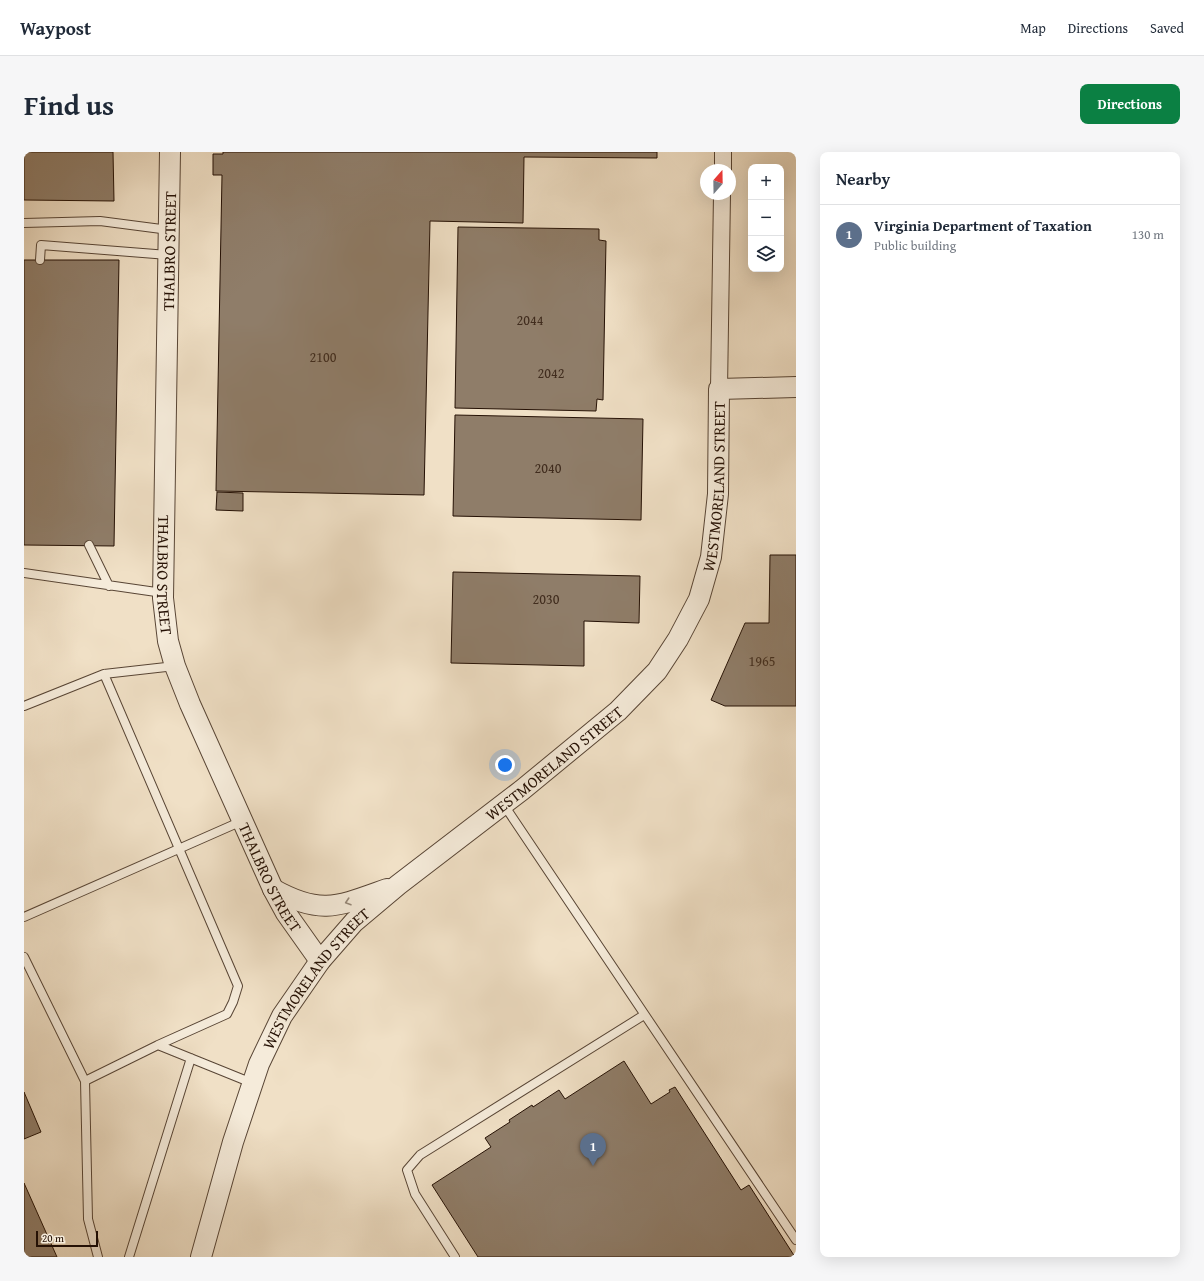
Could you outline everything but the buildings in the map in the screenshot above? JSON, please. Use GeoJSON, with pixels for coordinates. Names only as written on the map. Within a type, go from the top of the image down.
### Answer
{"type":"FeatureCollection","features":[{"type":"Feature","properties":{"kind":"street","name":"THALBRO STREET"},"geometry":{"type":"LineString","coordinates":[[170,152],[170,230],[163,593],[168,640],[175,666],[190,704],[273,889],[286,913],[320,961]]}},
{"type":"Feature","properties":{"kind":"street"},"geometry":{"type":"LineString","coordinates":[[723,152],[723,164]]}},
{"type":"Feature","properties":{"kind":"street","name":"WESTMORELAND STREET"},"geometry":{"type":"LineString","coordinates":[[201,1257],[233,1142],[259,1064],[282,1016],[320,961],[354,922],[398,885],[503,804],[618,711],[657,671],[678,639],[699,599],[711,557],[718,494],[722,200]]}},
{"type":"Feature","properties":{"kind":"street"},"geometry":{"type":"LineString","coordinates":[[719,389],[796,388]]}},
{"type":"Feature","properties":{"kind":"street"},"geometry":{"type":"LineString","coordinates":[[273,889],[297,901],[331,906],[345,904],[398,885]]}},
{"type":"Feature","properties":{"kind":"lane"},"geometry":{"type":"LineString","coordinates":[[24,223],[100,221],[170,230]]}},
{"type":"Feature","properties":{"kind":"lane"},"geometry":{"type":"LineString","coordinates":[[40,260],[41,245],[169,256]]}},
{"type":"Feature","properties":{"kind":"lane"},"geometry":{"type":"LineString","coordinates":[[89,545],[109,586]]}},
{"type":"Feature","properties":{"kind":"lane"},"geometry":{"type":"LineString","coordinates":[[24,573],[163,593]]}},
{"type":"Feature","properties":{"kind":"lane"},"geometry":{"type":"LineString","coordinates":[[24,706],[104,674],[175,666]]}},
{"type":"Feature","properties":{"kind":"lane"},"geometry":{"type":"LineString","coordinates":[[86,1081],[158,1045],[227,1014],[238,986],[104,674]]}},
{"type":"Feature","properties":{"kind":"lane"},"geometry":{"type":"LineString","coordinates":[[503,804],[796,1240]]}},
{"type":"Feature","properties":{"kind":"lane"},"geometry":{"type":"LineString","coordinates":[[24,917],[242,821]]}},
{"type":"Feature","properties":{"kind":"lane"},"geometry":{"type":"LineString","coordinates":[[24,957],[86,1081],[88,1219],[98,1257]]}},
{"type":"Feature","properties":{"kind":"lane"},"geometry":{"type":"LineString","coordinates":[[455,1257],[415,1194],[407,1170],[420,1155],[644,1014]]}},
{"type":"Feature","properties":{"kind":"lane"},"geometry":{"type":"LineString","coordinates":[[158,1045],[253,1083]]}},
{"type":"Feature","properties":{"kind":"lane"},"geometry":{"type":"LineString","coordinates":[[129,1257],[191,1058]]}},
{"type":"Feature","properties":{"kind":"place","name":"Virginia Department of Taxation"},"geometry":{"type":"Point","coordinates":[593,1166]}}]}
